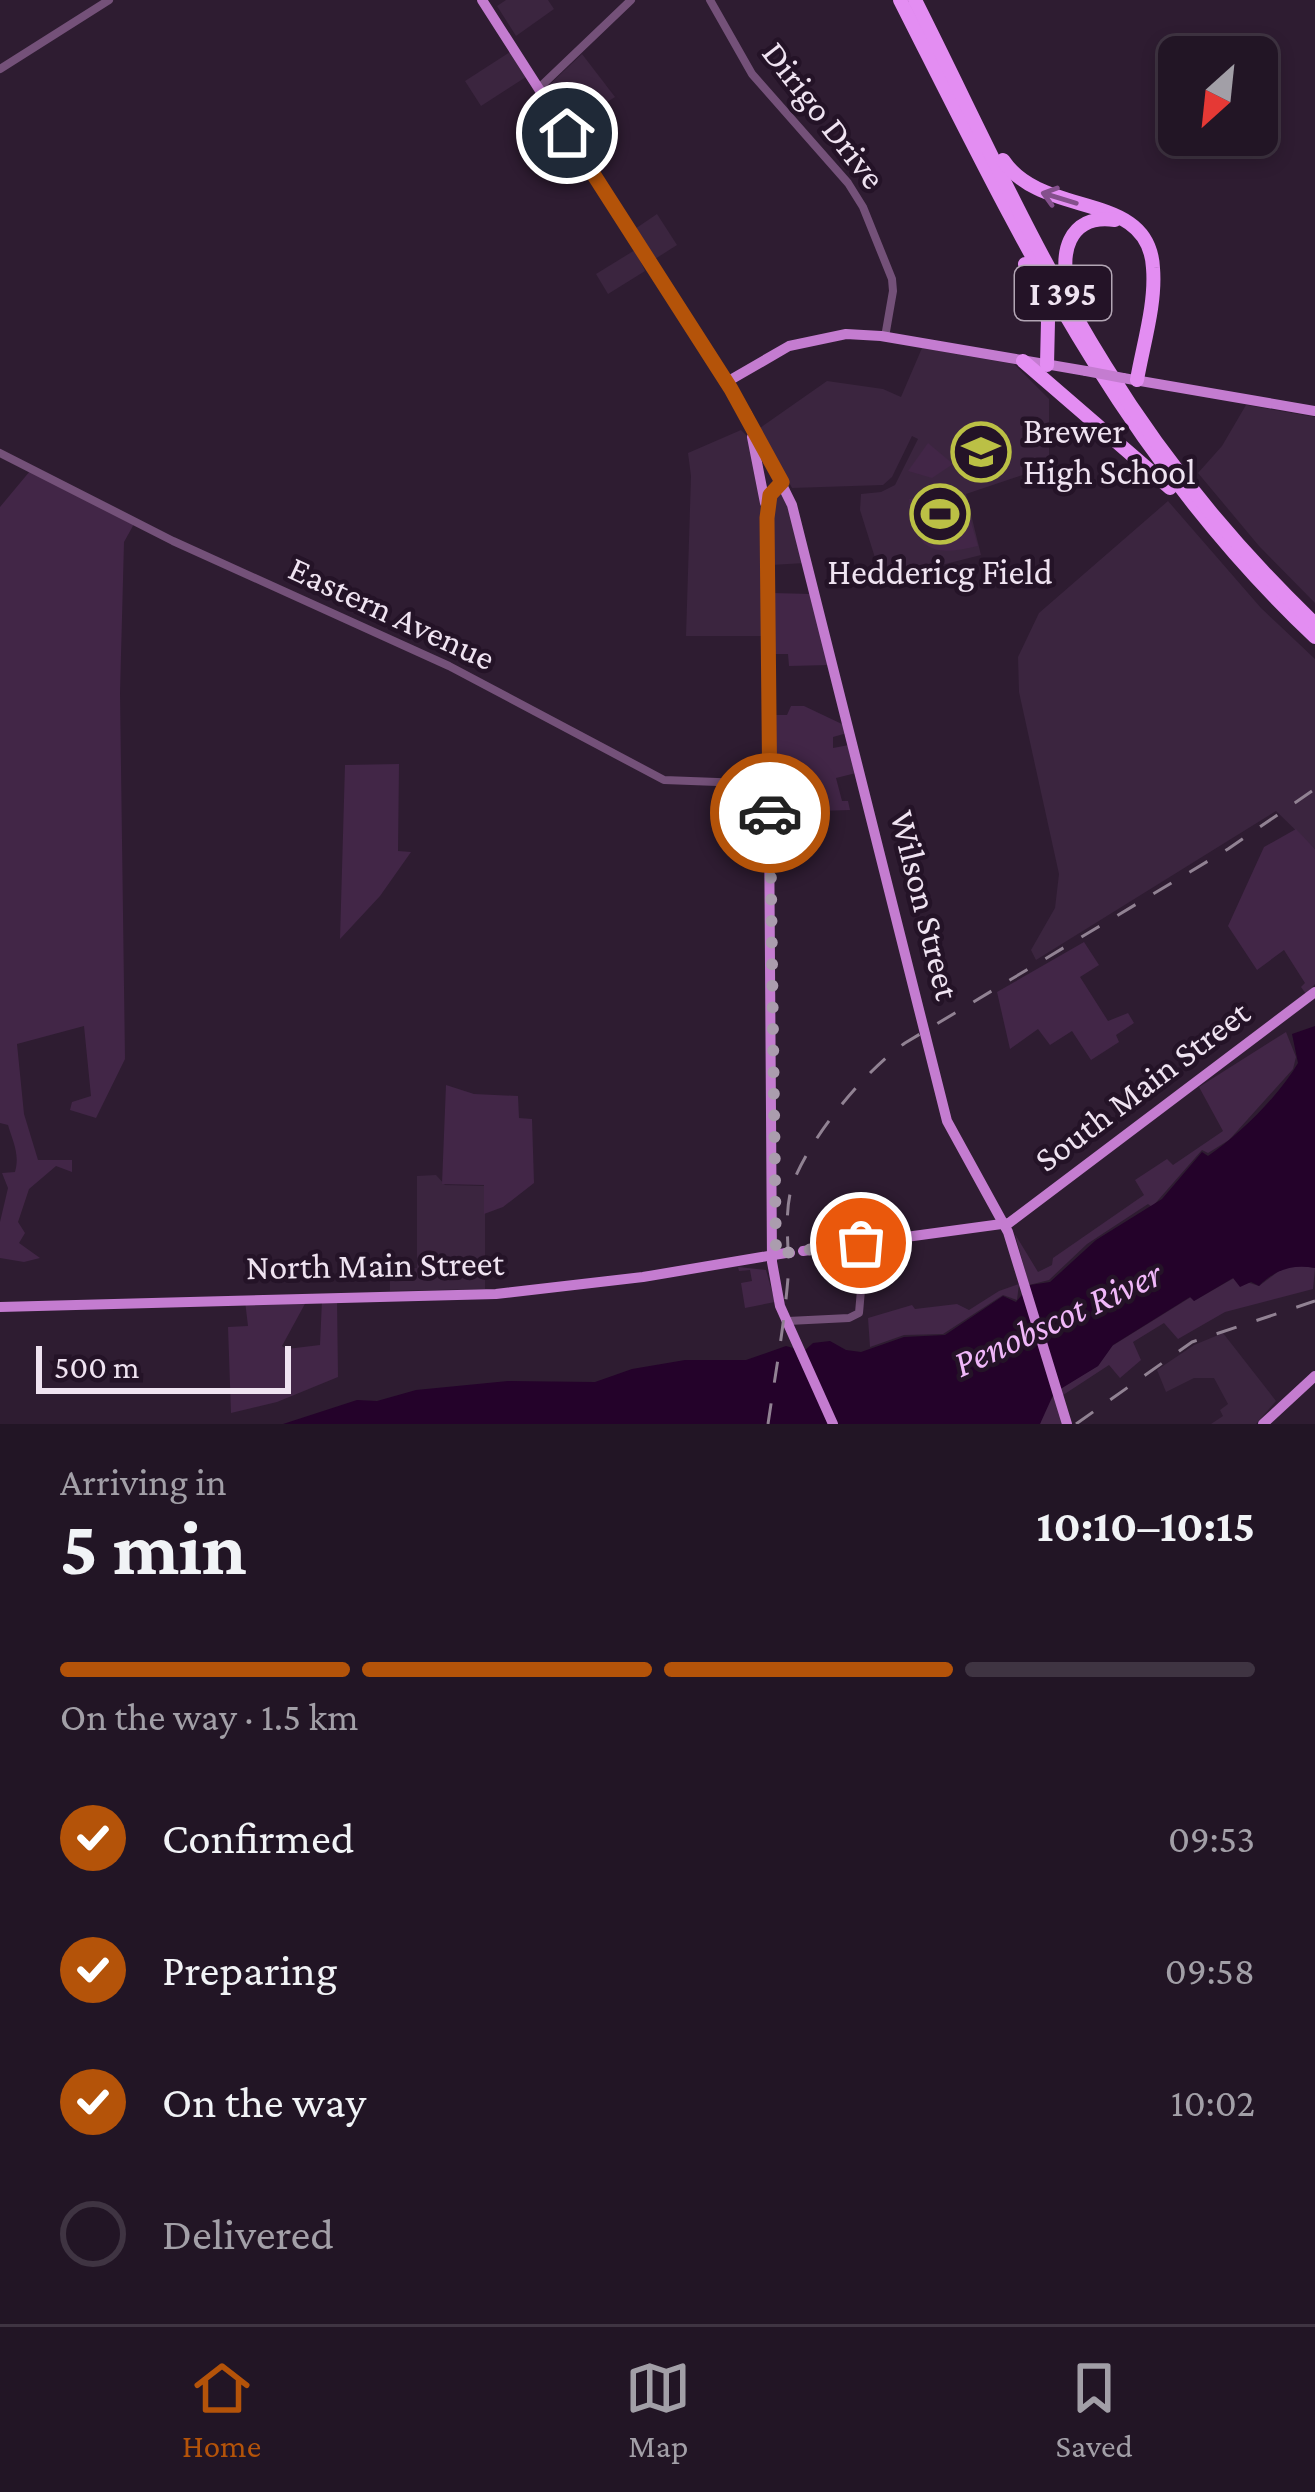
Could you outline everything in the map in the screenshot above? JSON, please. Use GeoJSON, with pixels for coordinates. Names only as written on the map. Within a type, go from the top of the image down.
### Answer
{"type":"FeatureCollection","features":[{"type":"Feature","properties":{"kind":"highway","name":"I 395"},"geometry":{"type":"LineString","coordinates":[[900,0],[986,171],[1093,365],[1153,454],[1228,548],[1315,638]]}},
{"type":"Feature","properties":{"kind":"highway","name":"I 395"},"geometry":{"type":"LineString","coordinates":[[915,0],[1054,277],[1103,363],[1196,494],[1315,625]]}},
{"type":"Feature","properties":{"kind":"highway"},"geometry":{"type":"LineString","coordinates":[[943,56],[1019,180],[1045,194],[1123,218],[1146,238],[1154,278],[1130,379]]}},
{"type":"Feature","properties":{"kind":"highway"},"geometry":{"type":"LineString","coordinates":[[986,171],[1043,307],[1049,382]]}},
{"type":"Feature","properties":{"kind":"highway"},"geometry":{"type":"LineString","coordinates":[[1103,363],[1071,292],[1064,260],[1067,244],[1078,228],[1108,219],[1136,233],[1148,260],[1149,279],[1130,379]]}},
{"type":"Feature","properties":{"kind":"highway"},"geometry":{"type":"LineString","coordinates":[[1025,361],[1041,357],[1047,347]]}},
{"type":"Feature","properties":{"kind":"highway"},"geometry":{"type":"LineString","coordinates":[[1025,361],[1170,488],[1228,548]]}},
{"type":"Feature","properties":{"kind":"main road","name":"Wilson Street"},"geometry":{"type":"LineString","coordinates":[[482,0],[758,434],[782,482],[813,578],[947,1121],[1005,1225],[1067,1424]]}},
{"type":"Feature","properties":{"kind":"main road"},"geometry":{"type":"LineString","coordinates":[[725,383],[797,343],[836,334],[885,337],[1315,411]]}},
{"type":"Feature","properties":{"kind":"main road","name":"Wilson Street"},"geometry":{"type":"LineString","coordinates":[[725,383],[782,482]]}},
{"type":"Feature","properties":{"kind":"main road"},"geometry":{"type":"LineString","coordinates":[[752,436],[767,518]]}},
{"type":"Feature","properties":{"kind":"main road"},"geometry":{"type":"LineString","coordinates":[[764,502],[770,486],[782,482]]}},
{"type":"Feature","properties":{"kind":"main road"},"geometry":{"type":"LineString","coordinates":[[782,482],[770,495],[767,518],[773,1230],[783,1254],[787,1318]]}},
{"type":"Feature","properties":{"kind":"main road","name":"South Main Street"},"geometry":{"type":"LineString","coordinates":[[1005,1225],[1315,992]]}},
{"type":"Feature","properties":{"kind":"main road","name":"North Main Street"},"geometry":{"type":"LineString","coordinates":[[0,1306],[496,1294],[1005,1225]]}},
{"type":"Feature","properties":{"kind":"main road"},"geometry":{"type":"LineString","coordinates":[[783,1254],[773,1275],[778,1302],[833,1424]]}},
{"type":"Feature","properties":{"kind":"main road"},"geometry":{"type":"LineString","coordinates":[[753,1260],[773,1275]]}},
{"type":"Feature","properties":{"kind":"main road"},"geometry":{"type":"LineString","coordinates":[[1267,1424],[1315,1380]]}},
{"type":"Feature","properties":{"kind":"street"},"geometry":{"type":"LineString","coordinates":[[0,69],[109,0]]}},
{"type":"Feature","properties":{"kind":"street"},"geometry":{"type":"LineString","coordinates":[[538,89],[631,0]]}},
{"type":"Feature","properties":{"kind":"street","name":"Dirigo Drive"},"geometry":{"type":"LineString","coordinates":[[710,0],[752,74],[826,155],[863,207],[892,278],[885,337]]}},
{"type":"Feature","properties":{"kind":"street","name":"Eastern Avenue"},"geometry":{"type":"LineString","coordinates":[[0,453],[189,549],[449,666],[664,780],[769,784]]}},
{"type":"Feature","properties":{"kind":"street"},"geometry":{"type":"LineString","coordinates":[[787,1318],[847,1318],[859,1313],[865,1244]]}},
{"type":"Feature","properties":{"kind":"shaded area"},"geometry":{"type":"Polygon","coordinates":[[[506,0],[548,0],[554,9],[516,36],[497,6],[506,0]]]}},
{"type":"Feature","properties":{"kind":"shaded area"},"geometry":{"type":"Polygon","coordinates":[[[510,52],[526,77],[481,106],[465,81],[510,52]]]}},
{"type":"Feature","properties":{"kind":"shaded area"},"geometry":{"type":"Polygon","coordinates":[[[582,54],[615,97],[573,124],[568,123],[548,86],[582,54]]]}},
{"type":"Feature","properties":{"kind":"shaded area"},"geometry":{"type":"Polygon","coordinates":[[[657,214],[677,245],[655,259],[635,229],[657,214]]]}},
{"type":"Feature","properties":{"kind":"shaded area"},"geometry":{"type":"Polygon","coordinates":[[[635,250],[645,271],[608,294],[596,274],[635,250]]]}},
{"type":"Feature","properties":{"kind":"shaded area","name":"Brewer High School"},"geometry":{"type":"Polygon","coordinates":[[[922,348],[1014,364],[1049,399],[1049,466],[966,494],[981,555],[882,580],[860,510],[861,494],[895,485],[918,439],[912,436],[892,477],[883,485],[792,488],[760,428],[827,381],[883,389],[901,397],[922,348]]]}},
{"type":"Feature","properties":{"kind":"shaded area"},"geometry":{"type":"Polygon","coordinates":[[[1246,405],[1315,417],[1315,603],[1198,473],[1222,446],[1246,405]]]}},
{"type":"Feature","properties":{"kind":"shaded area"},"geometry":{"type":"Polygon","coordinates":[[[741,430],[749,438],[762,502],[764,636],[686,636],[688,453],[741,430]]]}},
{"type":"Feature","properties":{"kind":"shaded area"},"geometry":{"type":"Polygon","coordinates":[[[928,443],[953,464],[932,478],[908,471],[928,443]]]}},
{"type":"Feature","properties":{"kind":"shaded area"},"geometry":{"type":"Polygon","coordinates":[[[30,471],[134,524],[124,542],[120,693],[125,1059],[96,1118],[70,1110],[72,1102],[91,1096],[84,1026],[17,1044],[24,1114],[38,1160],[72,1160],[72,1172],[56,1166],[29,1189],[18,1222],[25,1233],[19,1243],[40,1258],[24,1262],[0,1258],[0,1222],[8,1188],[2,1173],[15,1172],[17,1159],[8,1125],[0,1123],[0,507],[30,471]]]}},
{"type":"Feature","properties":{"kind":"shaded area"},"geometry":{"type":"Polygon","coordinates":[[[780,491],[805,563],[771,565],[772,500],[780,491]]]}},
{"type":"Feature","properties":{"kind":"shaded area","name":"Heddericg Field"},"geometry":{"type":"Polygon","coordinates":[[[962,491],[978,546],[947,551],[927,546],[915,529],[909,499],[962,491]]]}},
{"type":"Feature","properties":{"kind":"shaded area"},"geometry":{"type":"Polygon","coordinates":[[[1168,501],[1261,608],[1315,659],[1315,849],[1276,811],[1036,960],[1031,950],[1055,908],[1059,874],[1019,692],[1018,657],[1039,613],[1168,501]]]}},
{"type":"Feature","properties":{"kind":"shaded area"},"geometry":{"type":"Polygon","coordinates":[[[772,593],[811,594],[829,665],[789,666],[788,654],[773,654],[772,593]]]}},
{"type":"Feature","properties":{"kind":"shaded area"},"geometry":{"type":"Polygon","coordinates":[[[791,706],[804,706],[844,725],[847,733],[833,737],[833,748],[849,745],[856,773],[836,778],[842,801],[848,801],[850,810],[785,812],[784,802],[774,802],[773,715],[787,715],[791,706]]]}},
{"type":"Feature","properties":{"kind":"shaded area"},"geometry":{"type":"Polygon","coordinates":[[[399,764],[398,851],[411,852],[380,896],[340,939],[345,765],[399,764]]]}},
{"type":"Feature","properties":{"kind":"shaded area"},"geometry":{"type":"Polygon","coordinates":[[[1296,829],[1315,849],[1315,984],[1306,994],[1301,987],[1305,983],[1284,950],[1257,970],[1228,926],[1264,847],[1296,829]]]}},
{"type":"Feature","properties":{"kind":"shaded area"},"geometry":{"type":"Polygon","coordinates":[[[1084,942],[1099,965],[1080,977],[1108,1021],[1128,1013],[1134,1023],[1116,1035],[1119,1042],[1091,1060],[1072,1031],[1050,1045],[1038,1029],[1010,1049],[997,992],[1084,942]]]}},
{"type":"Feature","properties":{"kind":"shaded area"},"geometry":{"type":"Polygon","coordinates":[[[1286,1032],[1296,1057],[1293,1069],[1229,1140],[1208,1153],[1202,1150],[1152,1207],[1148,1204],[1087,1244],[1049,1280],[1029,1285],[1015,1234],[1038,1272],[1052,1265],[1053,1258],[1144,1195],[1135,1180],[1167,1159],[1173,1165],[1223,1131],[1199,1087],[1286,1032]]]}},
{"type":"Feature","properties":{"kind":"shaded area"},"geometry":{"type":"Polygon","coordinates":[[[446,1085],[474,1094],[518,1096],[519,1118],[532,1119],[534,1183],[503,1207],[484,1214],[484,1185],[442,1184],[446,1085]]]}},
{"type":"Feature","properties":{"kind":"shaded area"},"geometry":{"type":"Polygon","coordinates":[[[436,1175],[445,1185],[485,1186],[485,1289],[390,1291],[390,1269],[417,1268],[417,1176],[436,1175]]]}},
{"type":"Feature","properties":{"kind":"shaded area"},"geometry":{"type":"Polygon","coordinates":[[[738,1267],[766,1270],[775,1302],[745,1308],[741,1283],[752,1281],[750,1270],[739,1271],[738,1267]]]}},
{"type":"Feature","properties":{"kind":"shaded area"},"geometry":{"type":"Polygon","coordinates":[[[1283,1268],[1315,1268],[1313,1289],[1225,1312],[1178,1339],[1164,1323],[1133,1342],[1141,1360],[1120,1378],[1109,1365],[1057,1399],[1065,1424],[1040,1424],[1043,1410],[1059,1389],[1098,1366],[1112,1346],[1191,1297],[1194,1301],[1234,1278],[1259,1286],[1283,1268]]]}},
{"type":"Feature","properties":{"kind":"shaded area"},"geometry":{"type":"Polygon","coordinates":[[[1019,1284],[1017,1300],[1003,1295],[943,1334],[904,1335],[870,1347],[868,1318],[912,1305],[915,1309],[957,1304],[969,1310],[1019,1284]]]}},
{"type":"Feature","properties":{"kind":"shaded area"},"geometry":{"type":"Polygon","coordinates":[[[337,1299],[338,1377],[277,1402],[231,1413],[228,1327],[248,1326],[245,1301],[307,1300],[282,1346],[287,1349],[320,1345],[322,1300],[337,1299]]]}},
{"type":"Feature","properties":{"kind":"shaded area"},"geometry":{"type":"Polygon","coordinates":[[[1223,1333],[1276,1401],[1256,1424],[1211,1424],[1223,1416],[1220,1410],[1228,1404],[1214,1378],[1194,1378],[1166,1392],[1157,1370],[1194,1345],[1223,1333]]]}},
{"type":"Feature","properties":{"kind":"water","name":"Penobscot River"},"geometry":{"type":"Polygon","coordinates":[[[1315,1026],[1315,1268],[1285,1269],[1259,1286],[1251,1282],[1240,1287],[1233,1278],[1194,1301],[1190,1297],[1113,1345],[1098,1366],[1054,1393],[1040,1424],[283,1424],[357,1400],[377,1401],[416,1390],[508,1381],[595,1382],[632,1369],[685,1360],[746,1360],[786,1346],[804,1351],[813,1343],[830,1341],[861,1352],[904,1337],[945,1335],[1003,1296],[1016,1302],[1030,1285],[1050,1282],[1096,1240],[1162,1199],[1202,1152],[1208,1156],[1269,1102],[1298,1063],[1292,1034],[1315,1026]]]}},
{"type":"Feature","properties":{"kind":"railway"},"geometry":{"type":"LineString","coordinates":[[768,1424],[786,1296],[792,1186],[810,1148],[856,1088],[905,1043],[1228,849],[1315,789]]}},
{"type":"Feature","properties":{"kind":"railway"},"geometry":{"type":"LineString","coordinates":[[1076,1424],[1192,1342],[1315,1301]]}},
{"type":"Feature","properties":{"kind":"way so far"},"geometry":{"type":"LineString","coordinates":[[770,813],[776,1254],[861,1243]]}},
{"type":"Feature","properties":{"kind":"place","name":"Brewer High School"},"geometry":{"type":"Point","coordinates":[981,452]}},
{"type":"Feature","properties":{"kind":"place","name":"Heddericg Field"},"geometry":{"type":"Point","coordinates":[940,514]}},
{"type":"Feature","properties":{"kind":"route"},"geometry":{"type":"LineString","coordinates":[[567,133],[731,389],[782,482],[770,495],[767,518],[770,813]]}}]}
